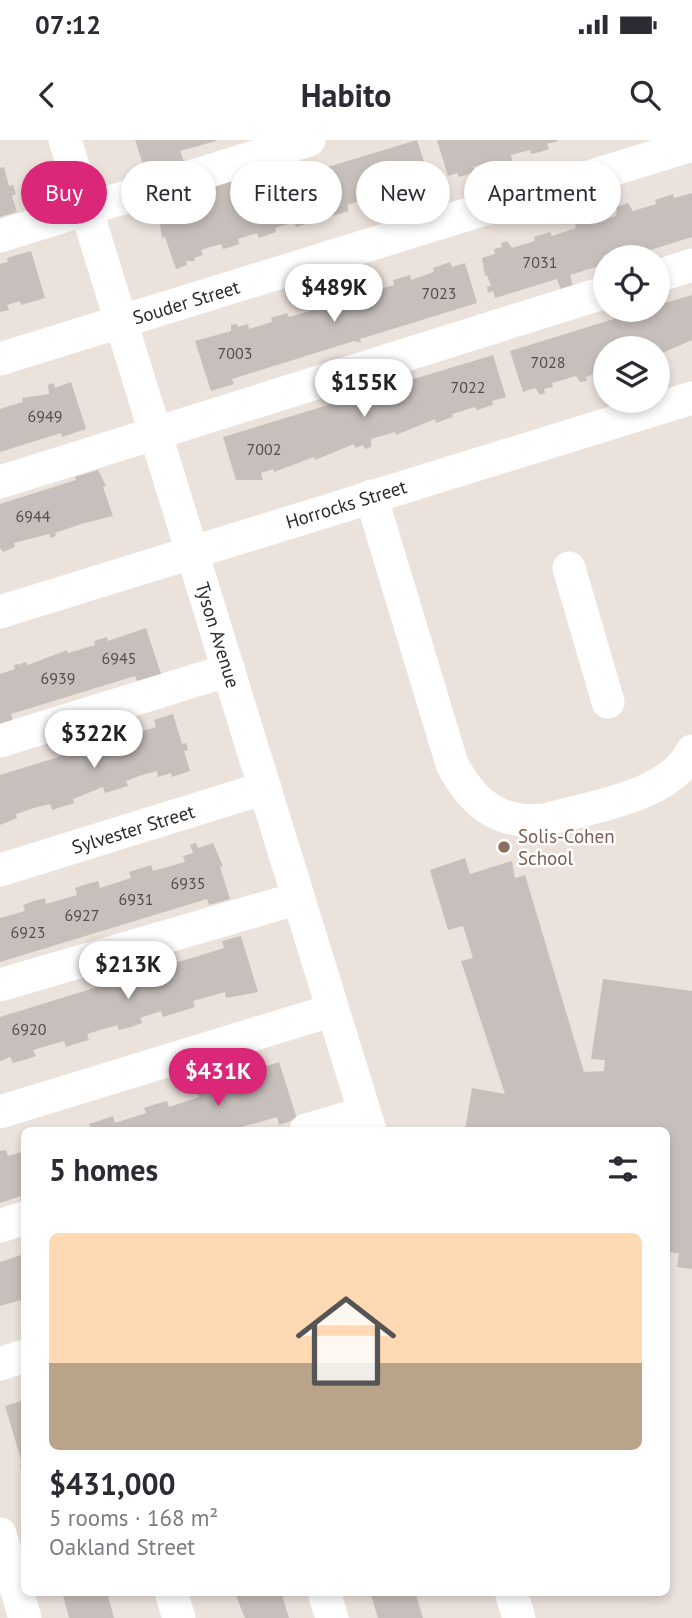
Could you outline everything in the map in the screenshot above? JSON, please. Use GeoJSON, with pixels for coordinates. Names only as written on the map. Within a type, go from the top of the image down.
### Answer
{"type":"FeatureCollection","features":[{"type":"Feature","properties":{"kind":"street","name":"Tyson Avenue"},"geometry":{"type":"LineString","coordinates":[[65,140],[72,161]]}},
{"type":"Feature","properties":{"kind":"street"},"geometry":{"type":"LineString","coordinates":[[107,201],[309,140]]}},
{"type":"Feature","properties":{"kind":"street","name":"Souder Street"},"geometry":{"type":"LineString","coordinates":[[0,359],[692,145]]}},
{"type":"Feature","properties":{"kind":"street"},"geometry":{"type":"LineString","coordinates":[[0,236],[36,224]]}},
{"type":"Feature","properties":{"kind":"street","name":"Tyson Avenue"},"geometry":{"type":"LineString","coordinates":[[92,224],[367,1122]]}},
{"type":"Feature","properties":{"kind":"street"},"geometry":{"type":"LineString","coordinates":[[670,271],[692,265]]}},
{"type":"Feature","properties":{"kind":"street"},"geometry":{"type":"LineString","coordinates":[[0,482],[593,296]]}},
{"type":"Feature","properties":{"kind":"street","name":"Horrocks Street"},"geometry":{"type":"LineString","coordinates":[[0,612],[371,496],[689,408]]}},
{"type":"Feature","properties":{"kind":"street"},"geometry":{"type":"LineString","coordinates":[[371,496],[452,764],[469,795],[496,813],[530,822],[545,820],[655,788],[680,770],[692,751]]}},
{"type":"Feature","properties":{"kind":"street"},"geometry":{"type":"LineString","coordinates":[[569,568],[608,702]]}},
{"type":"Feature","properties":{"kind":"street"},"geometry":{"type":"LineString","coordinates":[[0,741],[229,670]]}},
{"type":"Feature","properties":{"kind":"street","name":"Sylvester Street"},"geometry":{"type":"LineString","coordinates":[[0,870],[265,788]]}},
{"type":"Feature","properties":{"kind":"street"},"geometry":{"type":"LineString","coordinates":[[0,985],[299,898]]}},
{"type":"Feature","properties":{"kind":"street"},"geometry":{"type":"LineString","coordinates":[[0,1112],[333,1010]]}},
{"type":"Feature","properties":{"kind":"street"},"geometry":{"type":"LineString","coordinates":[[329,1127],[367,1122]]}},
{"type":"Feature","properties":{"kind":"street"},"geometry":{"type":"LineString","coordinates":[[0,1226],[21,1219]]}},
{"type":"Feature","properties":{"kind":"street"},"geometry":{"type":"LineString","coordinates":[[0,1364],[21,1357]]}},
{"type":"Feature","properties":{"kind":"street"},"geometry":{"type":"LineString","coordinates":[[0,1534],[25,1618]]}},
{"type":"Feature","properties":{"kind":"street"},"geometry":{"type":"LineString","coordinates":[[172,1596],[179,1618]]}},
{"type":"Feature","properties":{"kind":"street"},"geometry":{"type":"LineString","coordinates":[[325,1596],[332,1618]]}},
{"type":"Feature","properties":{"kind":"street"},"geometry":{"type":"LineString","coordinates":[[512,1596],[519,1618]]}},
{"type":"Feature","properties":{"kind":"building"},"geometry":{"type":"Polygon","coordinates":[[[135,140],[216,140],[180,151],[184,161],[142,161],[135,140]]]}},
{"type":"Feature","properties":{"kind":"building"},"geometry":{"type":"Polygon","coordinates":[[[417,140],[424,161],[356,161],[356,202],[347,205],[349,211],[342,213],[342,163],[417,140]]]}},
{"type":"Feature","properties":{"kind":"building"},"geometry":{"type":"Polygon","coordinates":[[[437,140],[558,140],[547,144],[549,149],[540,152],[531,154],[530,150],[511,155],[512,161],[464,161],[464,175],[459,177],[457,173],[450,175],[450,161],[443,161],[437,140]]]}},
{"type":"Feature","properties":{"kind":"building"},"geometry":{"type":"Polygon","coordinates":[[[4,167],[9,186],[13,185],[16,194],[12,196],[17,212],[0,217],[0,168],[4,167]]]}},
{"type":"Feature","properties":{"kind":"building"},"geometry":{"type":"Polygon","coordinates":[[[229,177],[230,224],[288,224],[259,238],[257,233],[238,239],[239,244],[231,247],[223,249],[221,244],[201,250],[203,255],[194,258],[195,261],[186,261],[187,265],[176,269],[165,237],[162,238],[160,224],[216,224],[216,181],[229,177]]]}},
{"type":"Feature","properties":{"kind":"building"},"geometry":{"type":"Polygon","coordinates":[[[692,193],[692,237],[666,245],[593,245],[593,268],[570,275],[573,286],[561,290],[557,279],[495,298],[493,291],[488,293],[487,287],[491,286],[487,275],[485,276],[482,258],[495,254],[494,249],[502,247],[501,243],[507,241],[512,248],[535,241],[534,237],[550,232],[552,236],[576,228],[575,224],[621,224],[621,206],[628,203],[633,211],[656,204],[655,200],[673,194],[674,198],[692,193]]]}},
{"type":"Feature","properties":{"kind":"building"},"geometry":{"type":"Polygon","coordinates":[[[31,251],[45,298],[21,305],[20,301],[7,305],[9,310],[0,312],[0,264],[8,262],[7,258],[31,251]]]}},
{"type":"Feature","properties":{"kind":"building"},"geometry":{"type":"Polygon","coordinates":[[[450,262],[452,267],[465,263],[477,303],[360,339],[361,343],[354,341],[232,379],[234,384],[211,391],[195,341],[231,331],[231,325],[237,324],[238,327],[248,324],[249,329],[272,322],[271,318],[287,313],[289,317],[313,310],[311,305],[354,297],[351,289],[359,286],[368,284],[370,292],[394,285],[393,280],[410,275],[411,280],[434,272],[433,268],[450,262]]]}},
{"type":"Feature","properties":{"kind":"building"},"geometry":{"type":"Polygon","coordinates":[[[692,295],[692,340],[670,350],[670,336],[593,336],[593,374],[586,377],[587,381],[580,382],[576,376],[552,383],[553,387],[544,389],[545,393],[540,395],[535,388],[523,392],[510,351],[604,322],[670,322],[670,301],[692,295]]]}},
{"type":"Feature","properties":{"kind":"building"},"geometry":{"type":"Polygon","coordinates":[[[493,355],[506,397],[492,401],[493,405],[477,410],[475,407],[452,414],[453,417],[436,423],[435,419],[396,435],[395,432],[371,439],[371,447],[365,449],[363,445],[355,448],[354,444],[315,460],[314,457],[274,472],[273,469],[261,473],[263,480],[236,480],[223,437],[493,355]]]}},
{"type":"Feature","properties":{"kind":"building"},"geometry":{"type":"Polygon","coordinates":[[[71,382],[86,429],[62,437],[61,433],[0,452],[0,409],[23,402],[22,398],[49,394],[48,385],[54,383],[55,388],[71,382]]]}},
{"type":"Feature","properties":{"kind":"building"},"geometry":{"type":"Polygon","coordinates":[[[98,470],[106,486],[103,487],[113,516],[55,533],[56,536],[51,538],[49,534],[14,543],[15,547],[3,552],[0,548],[0,504],[76,480],[75,477],[98,470]]]}},
{"type":"Feature","properties":{"kind":"building"},"geometry":{"type":"Polygon","coordinates":[[[146,628],[161,674],[137,681],[135,676],[11,714],[15,729],[0,733],[0,674],[15,669],[14,665],[19,664],[22,668],[20,664],[26,662],[28,665],[67,650],[68,653],[95,645],[94,641],[107,637],[108,641],[146,628]]]}},
{"type":"Feature","properties":{"kind":"building"},"geometry":{"type":"Polygon","coordinates":[[[173,714],[182,744],[186,743],[188,750],[184,751],[190,771],[172,777],[171,773],[158,777],[157,771],[142,775],[126,781],[128,786],[105,793],[103,787],[73,799],[74,803],[52,810],[50,804],[34,808],[16,814],[17,818],[0,825],[0,775],[123,737],[122,734],[129,732],[130,735],[156,727],[154,720],[173,714]]]}},
{"type":"Feature","properties":{"kind":"building"},"geometry":{"type":"Polygon","coordinates":[[[196,843],[198,848],[213,843],[223,866],[220,867],[230,899],[209,905],[207,899],[0,962],[0,918],[25,911],[23,905],[34,901],[45,898],[46,904],[77,895],[75,888],[87,884],[98,881],[100,888],[131,878],[129,872],[151,865],[153,871],[185,862],[183,856],[193,853],[190,845],[196,843]]]}},
{"type":"Feature","properties":{"kind":"building"},"geometry":{"type":"Polygon","coordinates":[[[465,858],[470,874],[512,861],[515,878],[525,875],[584,1072],[604,1071],[605,1060],[591,1059],[603,979],[692,991],[692,1269],[677,1267],[679,1253],[670,1252],[670,1127],[466,1127],[472,1088],[505,1094],[461,961],[473,958],[463,926],[448,930],[430,870],[465,858]]]}},
{"type":"Feature","properties":{"kind":"building"},"geometry":{"type":"Polygon","coordinates":[[[241,936],[258,992],[226,998],[225,992],[193,1001],[195,1007],[163,1017],[161,1011],[140,1018],[142,1023],[131,1027],[119,1030],[117,1025],[87,1034],[89,1040],[66,1047],[64,1041],[33,1050],[36,1056],[24,1060],[13,1063],[10,1057],[0,1061],[0,1017],[224,948],[222,941],[241,936]]]}},
{"type":"Feature","properties":{"kind":"building"},"geometry":{"type":"Polygon","coordinates":[[[279,1062],[297,1119],[279,1125],[277,1117],[242,1127],[90,1127],[89,1124],[113,1116],[115,1123],[146,1113],[144,1108],[167,1101],[169,1107],[199,1097],[197,1091],[220,1084],[223,1090],[235,1083],[236,1087],[254,1081],[252,1075],[262,1072],[261,1068],[279,1062]]]}},
{"type":"Feature","properties":{"kind":"building"},"geometry":{"type":"Polygon","coordinates":[[[6,1150],[8,1156],[21,1152],[21,1196],[0,1203],[0,1151],[6,1150]]]}},
{"type":"Feature","properties":{"kind":"building"},"geometry":{"type":"Polygon","coordinates":[[[21,1255],[21,1300],[0,1306],[0,1262],[21,1255]]]}},
{"type":"Feature","properties":{"kind":"building"},"geometry":{"type":"Polygon","coordinates":[[[21,1401],[21,1460],[5,1406],[21,1401]]]}},
{"type":"Feature","properties":{"kind":"building"},"geometry":{"type":"Polygon","coordinates":[[[63,1596],[108,1596],[114,1618],[69,1618],[63,1596]]]}},
{"type":"Feature","properties":{"kind":"building"},"geometry":{"type":"Polygon","coordinates":[[[236,1596],[282,1596],[289,1618],[245,1618],[236,1596]]]}},
{"type":"Feature","properties":{"kind":"building"},"geometry":{"type":"Polygon","coordinates":[[[371,1596],[416,1596],[423,1618],[378,1618],[371,1596]]]}},
{"type":"Feature","properties":{"kind":"place","name":"Solis-Cohen School"},"geometry":{"type":"Point","coordinates":[504,847]}}]}
